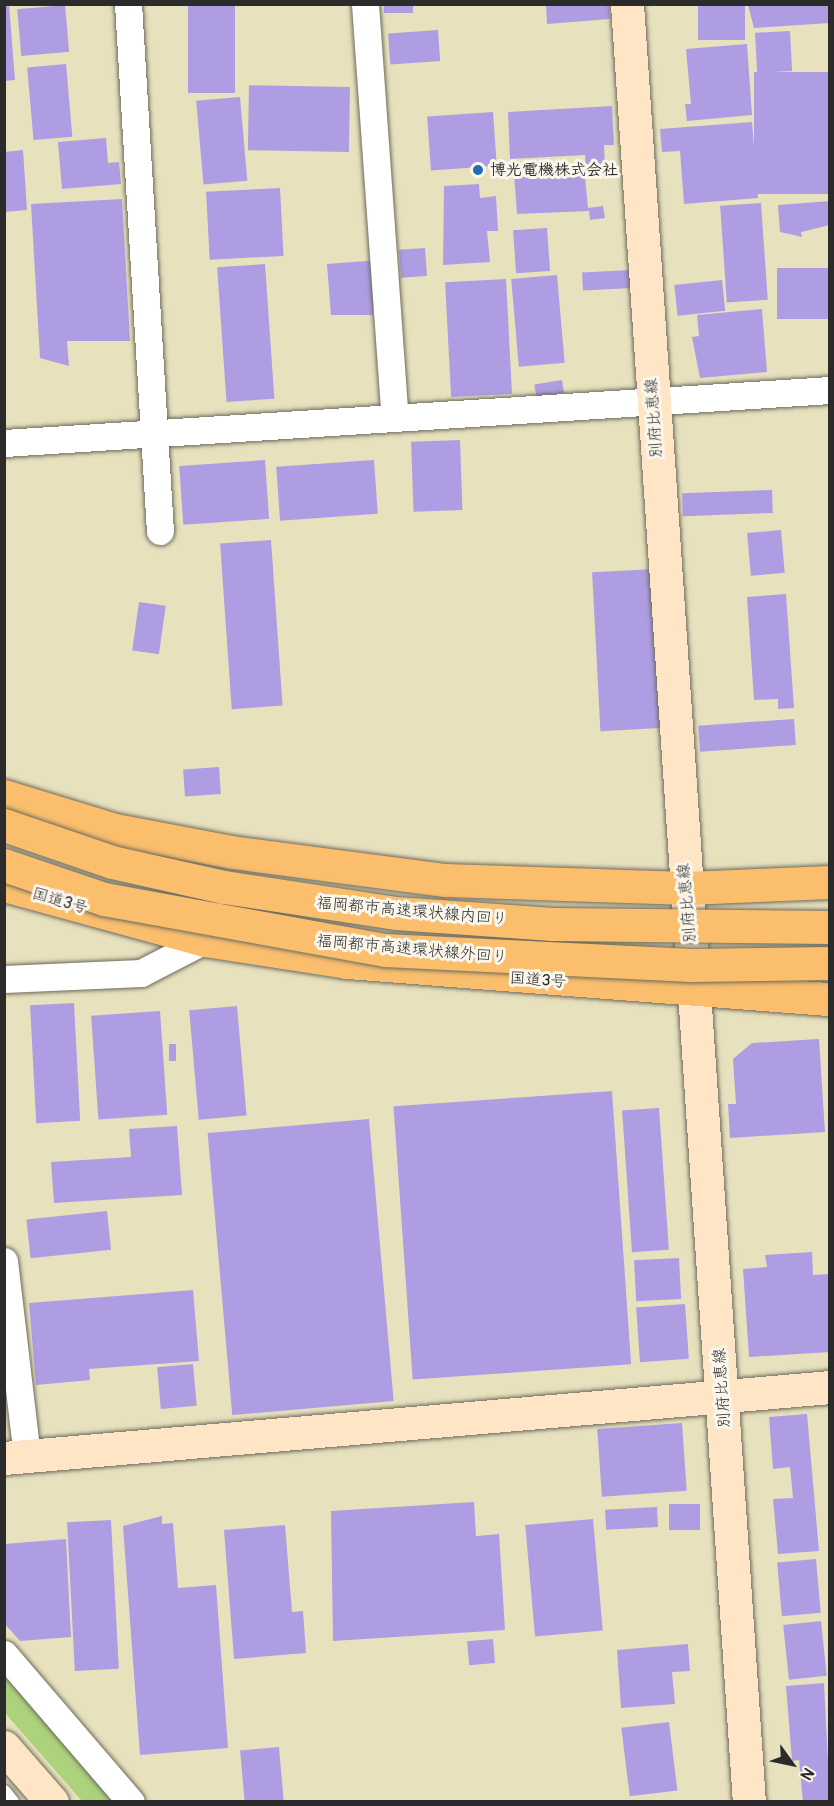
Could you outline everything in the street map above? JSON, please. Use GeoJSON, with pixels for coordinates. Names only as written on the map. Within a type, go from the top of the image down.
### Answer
{"type":"FeatureCollection","features":[{"type":"Feature","properties":{"kind":"highway"},"geometry":{"type":"LineString","coordinates":[[4,796],[115,830],[346,868],[534,885],[686,888],[830,882]]}},
{"type":"Feature","properties":{"kind":"highway","name":"福岡都市高速環状線内回り"},"geometry":{"type":"LineString","coordinates":[[4,825],[112,862],[342,906],[553,924],[830,927]]}},
{"type":"Feature","properties":{"kind":"highway","name":"福岡都市高速環状線外回り"},"geometry":{"type":"LineString","coordinates":[[4,865],[104,899],[243,929],[385,950],[691,965],[830,963]]}},
{"type":"Feature","properties":{"kind":"highway","name":"国道3号"},"geometry":{"type":"LineString","coordinates":[[4,885],[206,940],[347,962],[696,992],[830,999]]}},
{"type":"Feature","properties":{"kind":"main road","name":"別府比恵線"},"geometry":{"type":"LineString","coordinates":[[627,4],[686,888],[696,992],[749,1802]]}},
{"type":"Feature","properties":{"kind":"main road"},"geometry":{"type":"LineString","coordinates":[[16,1457],[722,1393],[830,1388]]}},
{"type":"Feature","properties":{"kind":"main road"},"geometry":{"type":"LineString","coordinates":[[4,1747],[52,1802]]}},
{"type":"Feature","properties":{"kind":"street"},"geometry":{"type":"LineString","coordinates":[[128,4],[160,531]]}},
{"type":"Feature","properties":{"kind":"street"},"geometry":{"type":"LineString","coordinates":[[365,4],[395,418]]}},
{"type":"Feature","properties":{"kind":"street"},"geometry":{"type":"LineString","coordinates":[[4,443],[830,390]]}},
{"type":"Feature","properties":{"kind":"street"},"geometry":{"type":"LineString","coordinates":[[4,979],[141,973],[206,940]]}},
{"type":"Feature","properties":{"kind":"street"},"geometry":{"type":"LineString","coordinates":[[4,1261],[16,1457]]}},
{"type":"Feature","properties":{"kind":"street"},"geometry":{"type":"LineString","coordinates":[[4,1654],[131,1802]]}},
{"type":"Feature","properties":{"kind":"green space"},"geometry":{"type":"Polygon","coordinates":[[[4,1663],[123,1801],[82,1801],[5,1713],[4,1663]]]}},
{"type":"Feature","properties":{"kind":"building"},"geometry":{"type":"Polygon","coordinates":[[[4,4],[9,4],[15,80],[4,81],[4,4]]]}},
{"type":"Feature","properties":{"kind":"building"},"geometry":{"type":"Polygon","coordinates":[[[188,4],[235,4],[235,93],[188,93],[188,4]]]}},
{"type":"Feature","properties":{"kind":"building"},"geometry":{"type":"Polygon","coordinates":[[[384,4],[413,4],[413,13],[384,13],[384,4]]]}},
{"type":"Feature","properties":{"kind":"building"},"geometry":{"type":"Polygon","coordinates":[[[546,4],[609,4],[610,19],[547,24],[546,4]]]}},
{"type":"Feature","properties":{"kind":"building"},"geometry":{"type":"Polygon","coordinates":[[[698,4],[745,4],[745,40],[698,40],[698,4]]]}},
{"type":"Feature","properties":{"kind":"building"},"geometry":{"type":"Polygon","coordinates":[[[65,5],[69,52],[21,56],[17,9],[65,5]]]}},
{"type":"Feature","properties":{"kind":"building"},"geometry":{"type":"Polygon","coordinates":[[[748,5],[830,5],[830,23],[754,28],[748,5]]]}},
{"type":"Feature","properties":{"kind":"building"},"geometry":{"type":"Polygon","coordinates":[[[438,30],[440,61],[390,64],[388,33],[438,30]]]}},
{"type":"Feature","properties":{"kind":"building"},"geometry":{"type":"Polygon","coordinates":[[[790,31],[792,71],[757,73],[755,33],[790,31]]]}},
{"type":"Feature","properties":{"kind":"building"},"geometry":{"type":"Polygon","coordinates":[[[747,44],[752,115],[687,121],[685,104],[691,104],[686,49],[747,44]]]}},
{"type":"Feature","properties":{"kind":"building"},"geometry":{"type":"Polygon","coordinates":[[[66,64],[72,137],[34,140],[27,67],[66,64]]]}},
{"type":"Feature","properties":{"kind":"building"},"geometry":{"type":"Polygon","coordinates":[[[754,72],[830,72],[830,194],[754,194],[754,72]]]}},
{"type":"Feature","properties":{"kind":"building"},"geometry":{"type":"Polygon","coordinates":[[[249,85],[350,87],[349,152],[248,150],[249,85]]]}},
{"type":"Feature","properties":{"kind":"building"},"geometry":{"type":"Polygon","coordinates":[[[240,97],[247,181],[203,185],[196,101],[240,97]]]}},
{"type":"Feature","properties":{"kind":"building"},"geometry":{"type":"Polygon","coordinates":[[[612,106],[614,145],[604,145],[605,167],[586,168],[585,155],[510,159],[508,112],[612,106]]]}},
{"type":"Feature","properties":{"kind":"building"},"geometry":{"type":"Polygon","coordinates":[[[493,112],[497,166],[431,170],[427,117],[493,112]]]}},
{"type":"Feature","properties":{"kind":"building"},"geometry":{"type":"Polygon","coordinates":[[[752,122],[758,198],[684,204],[680,151],[662,152],[660,129],[752,122]]]}},
{"type":"Feature","properties":{"kind":"building"},"geometry":{"type":"Polygon","coordinates":[[[106,138],[108,163],[119,162],[121,184],[62,189],[58,142],[106,138]]]}},
{"type":"Feature","properties":{"kind":"building"},"geometry":{"type":"Polygon","coordinates":[[[23,150],[27,210],[4,212],[4,152],[23,150]]]}},
{"type":"Feature","properties":{"kind":"building"},"geometry":{"type":"Polygon","coordinates":[[[584,167],[588,208],[603,206],[605,218],[590,220],[589,211],[517,214],[514,174],[584,167]]]}},
{"type":"Feature","properties":{"kind":"building"},"geometry":{"type":"Polygon","coordinates":[[[479,184],[480,198],[496,196],[498,231],[487,231],[490,262],[443,265],[444,186],[479,184]]]}},
{"type":"Feature","properties":{"kind":"building"},"geometry":{"type":"Polygon","coordinates":[[[280,188],[284,256],[210,260],[206,192],[280,188]]]}},
{"type":"Feature","properties":{"kind":"building"},"geometry":{"type":"Polygon","coordinates":[[[122,199],[130,341],[67,341],[69,366],[40,358],[31,204],[122,199]]]}},
{"type":"Feature","properties":{"kind":"building"},"geometry":{"type":"Polygon","coordinates":[[[830,201],[830,225],[801,232],[802,237],[780,232],[778,205],[830,201]]]}},
{"type":"Feature","properties":{"kind":"building"},"geometry":{"type":"Polygon","coordinates":[[[761,203],[768,300],[727,303],[720,206],[761,203]]]}},
{"type":"Feature","properties":{"kind":"building"},"geometry":{"type":"Polygon","coordinates":[[[547,228],[550,271],[516,273],[513,230],[547,228]]]}},
{"type":"Feature","properties":{"kind":"building"},"geometry":{"type":"Polygon","coordinates":[[[425,248],[427,276],[401,278],[399,250],[425,248]]]}},
{"type":"Feature","properties":{"kind":"building"},"geometry":{"type":"Polygon","coordinates":[[[380,260],[383,308],[373,308],[373,315],[331,315],[327,264],[380,260]]]}},
{"type":"Feature","properties":{"kind":"building"},"geometry":{"type":"Polygon","coordinates":[[[265,264],[274,399],[227,402],[217,267],[265,264]]]}},
{"type":"Feature","properties":{"kind":"building"},"geometry":{"type":"Polygon","coordinates":[[[777,268],[830,268],[830,319],[777,319],[777,268]]]}},
{"type":"Feature","properties":{"kind":"building"},"geometry":{"type":"Polygon","coordinates":[[[631,270],[632,288],[583,291],[582,273],[631,270]]]}},
{"type":"Feature","properties":{"kind":"building"},"geometry":{"type":"Polygon","coordinates":[[[557,275],[565,363],[519,367],[511,279],[557,275]]]}},
{"type":"Feature","properties":{"kind":"building"},"geometry":{"type":"Polygon","coordinates":[[[506,279],[512,394],[451,397],[445,282],[506,279]]]}},
{"type":"Feature","properties":{"kind":"building"},"geometry":{"type":"Polygon","coordinates":[[[722,280],[725,311],[678,316],[674,285],[722,280]]]}},
{"type":"Feature","properties":{"kind":"building"},"geometry":{"type":"Polygon","coordinates":[[[762,309],[767,372],[700,378],[692,337],[699,336],[697,315],[762,309]]]}},
{"type":"Feature","properties":{"kind":"building"},"geometry":{"type":"Polygon","coordinates":[[[562,380],[564,393],[536,397],[534,384],[562,380]]]}},
{"type":"Feature","properties":{"kind":"building"},"geometry":{"type":"Polygon","coordinates":[[[460,440],[462,510],[413,512],[411,442],[460,440]]]}},
{"type":"Feature","properties":{"kind":"building"},"geometry":{"type":"Polygon","coordinates":[[[265,460],[269,519],[183,525],[179,466],[265,460]]]}},
{"type":"Feature","properties":{"kind":"building"},"geometry":{"type":"Polygon","coordinates":[[[374,460],[378,514],[280,521],[276,467],[374,460]]]}},
{"type":"Feature","properties":{"kind":"building"},"geometry":{"type":"Polygon","coordinates":[[[772,490],[773,513],[683,516],[682,493],[772,490]]]}},
{"type":"Feature","properties":{"kind":"building"},"geometry":{"type":"Polygon","coordinates":[[[781,530],[785,573],[751,576],[747,533],[781,530]]]}},
{"type":"Feature","properties":{"kind":"building"},"geometry":{"type":"Polygon","coordinates":[[[271,540],[283,706],[232,709],[220,544],[271,540]]]}},
{"type":"Feature","properties":{"kind":"building"},"geometry":{"type":"Polygon","coordinates":[[[656,569],[664,728],[600,731],[592,572],[656,569]]]}},
{"type":"Feature","properties":{"kind":"building"},"geometry":{"type":"Polygon","coordinates":[[[786,594],[794,708],[778,709],[778,699],[754,700],[747,597],[786,594]]]}},
{"type":"Feature","properties":{"kind":"building"},"geometry":{"type":"Polygon","coordinates":[[[139,602],[166,606],[159,654],[132,651],[139,602]]]}},
{"type":"Feature","properties":{"kind":"building"},"geometry":{"type":"Polygon","coordinates":[[[794,719],[796,745],[700,752],[698,726],[794,719]]]}},
{"type":"Feature","properties":{"kind":"building"},"geometry":{"type":"Polygon","coordinates":[[[219,767],[221,794],[185,796],[183,770],[219,767]]]}},
{"type":"Feature","properties":{"kind":"building"},"geometry":{"type":"Polygon","coordinates":[[[74,1003],[80,1121],[36,1123],[30,1005],[74,1003]]]}},
{"type":"Feature","properties":{"kind":"building"},"geometry":{"type":"Polygon","coordinates":[[[237,1006],[247,1116],[199,1120],[189,1010],[237,1006]]]}},
{"type":"Feature","properties":{"kind":"building"},"geometry":{"type":"Polygon","coordinates":[[[160,1011],[167,1115],[98,1120],[91,1016],[160,1011]]]}},
{"type":"Feature","properties":{"kind":"building"},"geometry":{"type":"Polygon","coordinates":[[[819,1039],[825,1132],[730,1138],[728,1104],[736,1104],[733,1059],[752,1043],[819,1039]]]}},
{"type":"Feature","properties":{"kind":"building"},"geometry":{"type":"Polygon","coordinates":[[[169,1044],[176,1044],[176,1061],[169,1061],[169,1044]]]}},
{"type":"Feature","properties":{"kind":"building"},"geometry":{"type":"Polygon","coordinates":[[[612,1091],[631,1364],[413,1380],[394,1106],[612,1091]]]}},
{"type":"Feature","properties":{"kind":"building"},"geometry":{"type":"Polygon","coordinates":[[[659,1108],[669,1250],[632,1252],[622,1111],[659,1108]]]}},
{"type":"Feature","properties":{"kind":"building"},"geometry":{"type":"Polygon","coordinates":[[[369,1119],[394,1401],[232,1415],[208,1133],[369,1119]]]}},
{"type":"Feature","properties":{"kind":"building"},"geometry":{"type":"Polygon","coordinates":[[[177,1126],[182,1195],[54,1203],[51,1162],[131,1157],[129,1129],[177,1126]]]}},
{"type":"Feature","properties":{"kind":"building"},"geometry":{"type":"Polygon","coordinates":[[[107,1211],[111,1250],[31,1258],[26,1219],[107,1211]]]}},
{"type":"Feature","properties":{"kind":"building"},"geometry":{"type":"Polygon","coordinates":[[[812,1252],[813,1275],[830,1274],[830,1352],[749,1357],[743,1269],[767,1267],[765,1255],[812,1252]]]}},
{"type":"Feature","properties":{"kind":"building"},"geometry":{"type":"Polygon","coordinates":[[[679,1258],[681,1299],[636,1301],[634,1260],[679,1258]]]}},
{"type":"Feature","properties":{"kind":"building"},"geometry":{"type":"Polygon","coordinates":[[[193,1290],[199,1361],[89,1369],[90,1380],[36,1385],[29,1303],[193,1290]]]}},
{"type":"Feature","properties":{"kind":"building"},"geometry":{"type":"Polygon","coordinates":[[[685,1304],[689,1359],[640,1362],[636,1307],[685,1304]]]}},
{"type":"Feature","properties":{"kind":"building"},"geometry":{"type":"Polygon","coordinates":[[[193,1364],[197,1406],[161,1409],[157,1367],[193,1364]]]}},
{"type":"Feature","properties":{"kind":"building"},"geometry":{"type":"Polygon","coordinates":[[[807,1414],[819,1551],[778,1554],[773,1499],[793,1498],[790,1467],[773,1469],[769,1417],[807,1414]]]}},
{"type":"Feature","properties":{"kind":"building"},"geometry":{"type":"Polygon","coordinates":[[[682,1423],[687,1491],[602,1497],[597,1429],[682,1423]]]}},
{"type":"Feature","properties":{"kind":"building"},"geometry":{"type":"Polygon","coordinates":[[[474,1502],[476,1536],[499,1534],[505,1630],[333,1641],[331,1511],[474,1502]]]}},
{"type":"Feature","properties":{"kind":"building"},"geometry":{"type":"Polygon","coordinates":[[[669,1504],[700,1504],[700,1530],[669,1530],[669,1504]]]}},
{"type":"Feature","properties":{"kind":"building"},"geometry":{"type":"Polygon","coordinates":[[[657,1507],[658,1527],[606,1530],[605,1510],[657,1507]]]}},
{"type":"Feature","properties":{"kind":"building"},"geometry":{"type":"Polygon","coordinates":[[[162,1516],[162,1524],[173,1523],[178,1588],[216,1585],[228,1748],[140,1755],[123,1526],[162,1516]]]}},
{"type":"Feature","properties":{"kind":"building"},"geometry":{"type":"Polygon","coordinates":[[[593,1519],[603,1631],[535,1637],[525,1525],[593,1519]]]}},
{"type":"Feature","properties":{"kind":"building"},"geometry":{"type":"Polygon","coordinates":[[[111,1520],[119,1669],[75,1671],[67,1522],[111,1520]]]}},
{"type":"Feature","properties":{"kind":"building"},"geometry":{"type":"Polygon","coordinates":[[[285,1525],[292,1612],[303,1611],[306,1653],[234,1659],[224,1530],[285,1525]]]}},
{"type":"Feature","properties":{"kind":"building"},"geometry":{"type":"Polygon","coordinates":[[[66,1539],[71,1637],[20,1641],[5,1624],[5,1544],[66,1539]]]}},
{"type":"Feature","properties":{"kind":"building"},"geometry":{"type":"Polygon","coordinates":[[[816,1559],[821,1613],[782,1616],[777,1562],[816,1559]]]}},
{"type":"Feature","properties":{"kind":"building"},"geometry":{"type":"Polygon","coordinates":[[[821,1621],[827,1676],[789,1680],[783,1625],[821,1621]]]}},
{"type":"Feature","properties":{"kind":"building"},"geometry":{"type":"Polygon","coordinates":[[[493,1639],[495,1663],[469,1665],[467,1641],[493,1639]]]}},
{"type":"Feature","properties":{"kind":"building"},"geometry":{"type":"Polygon","coordinates":[[[688,1644],[690,1671],[672,1672],[675,1704],[621,1708],[617,1650],[688,1644]]]}},
{"type":"Feature","properties":{"kind":"building"},"geometry":{"type":"Polygon","coordinates":[[[824,1683],[830,1802],[803,1802],[799,1760],[792,1761],[786,1686],[824,1683]]]}},
{"type":"Feature","properties":{"kind":"building"},"geometry":{"type":"Polygon","coordinates":[[[669,1722],[677,1790],[630,1796],[621,1728],[669,1722]]]}},
{"type":"Feature","properties":{"kind":"building"},"geometry":{"type":"Polygon","coordinates":[[[279,1747],[284,1802],[245,1802],[240,1750],[279,1747]]]}},
{"type":"Feature","properties":{"kind":"place","name":"博光電機株式会社"},"geometry":{"type":"Point","coordinates":[478,170]}}]}
